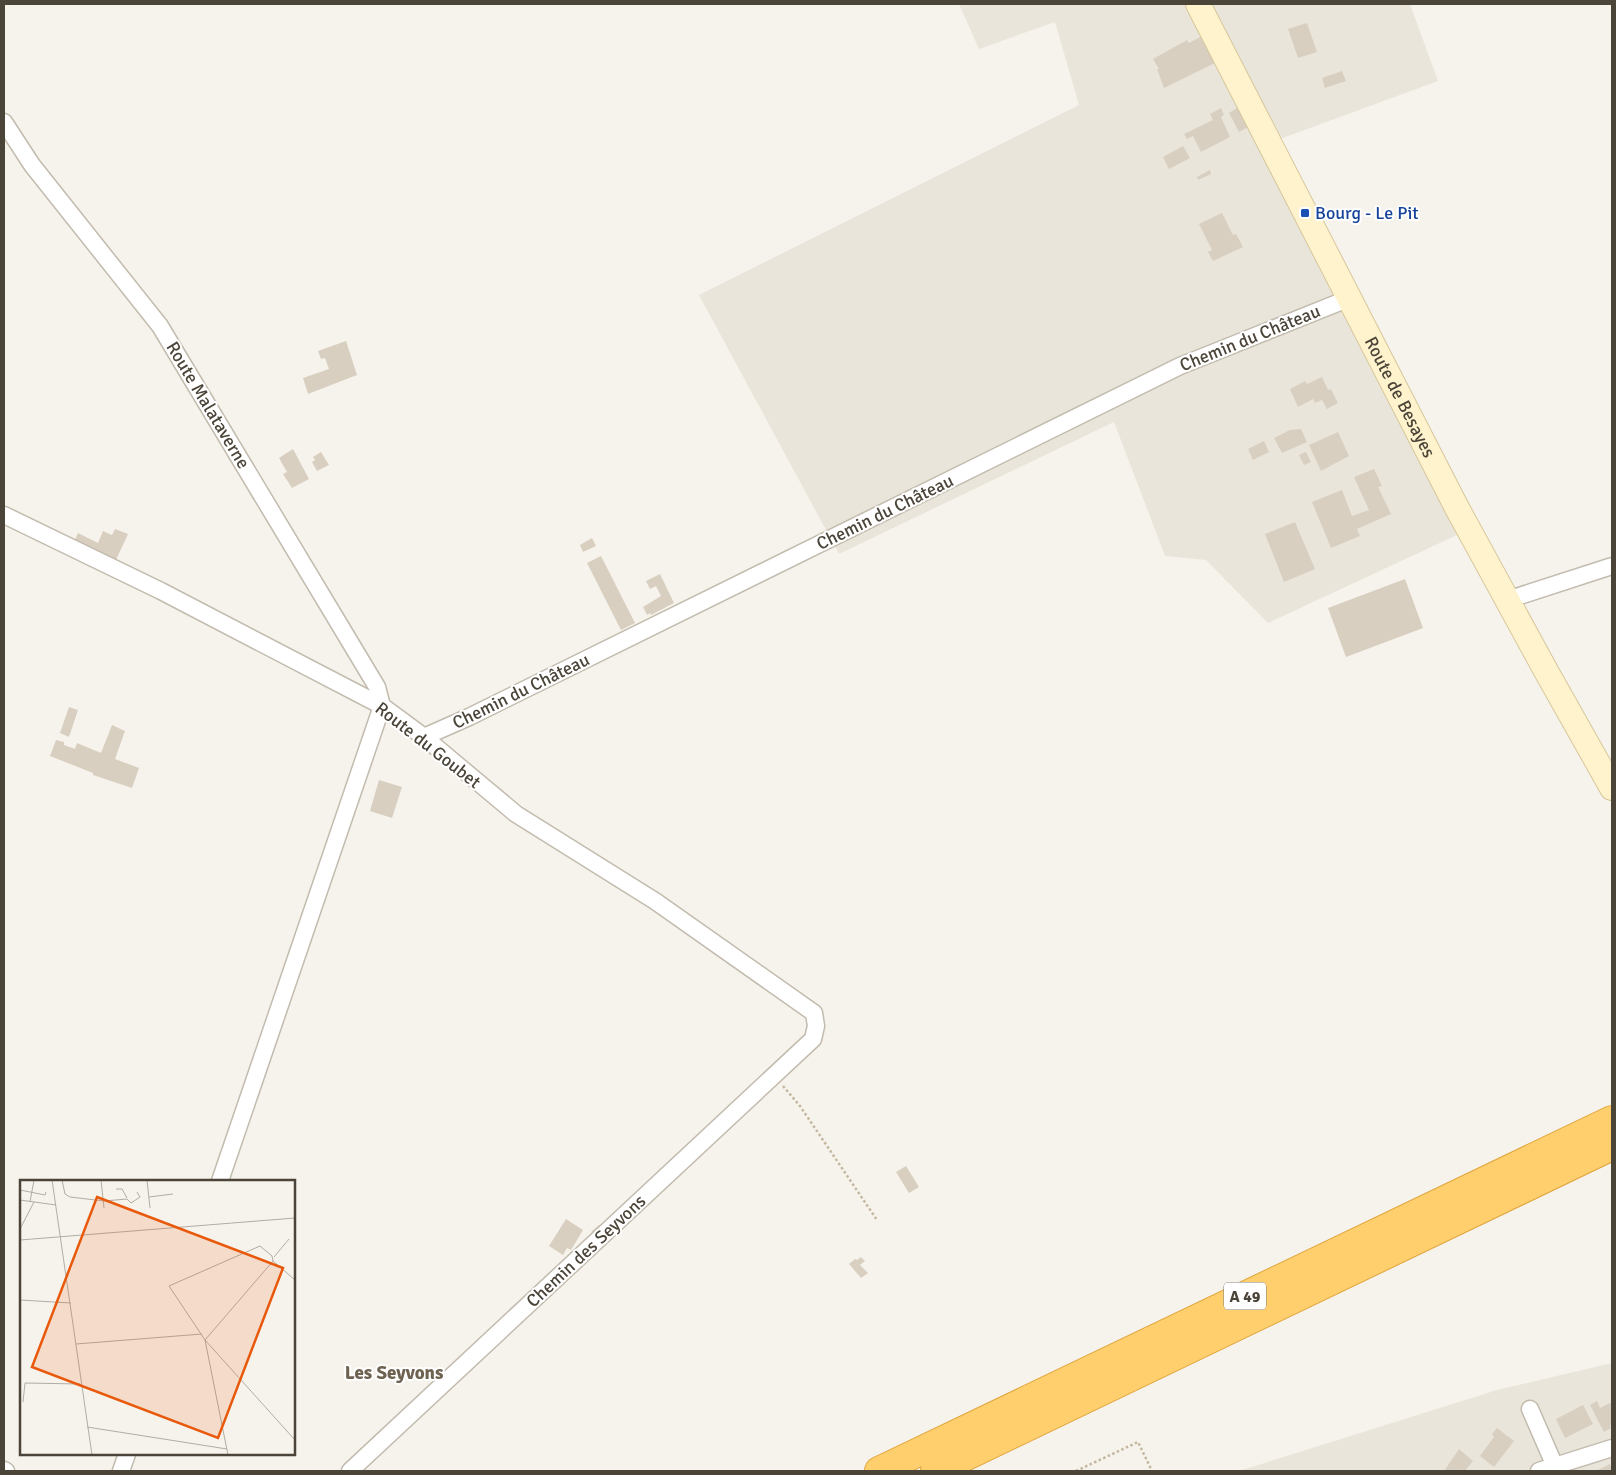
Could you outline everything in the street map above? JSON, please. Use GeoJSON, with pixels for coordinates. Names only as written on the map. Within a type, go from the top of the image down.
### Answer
{"type":"FeatureCollection","features":[{"type":"Feature","properties":{"kind":"highway","name":"A 49"},"geometry":{"type":"LineString","coordinates":[[879,1471],[1612,1120]]}},
{"type":"Feature","properties":{"kind":"highway","name":"A 49"},"geometry":{"type":"LineString","coordinates":[[935,1471],[1612,1146]]}},
{"type":"Feature","properties":{"kind":"street","name":"Route de Besayes"},"geometry":{"type":"LineString","coordinates":[[1198,4],[1457,508],[1612,788]]}},
{"type":"Feature","properties":{"kind":"street","name":"Route Malataverne"},"geometry":{"type":"LineString","coordinates":[[4,122],[32,164],[160,326],[377,687],[382,706]]}},
{"type":"Feature","properties":{"kind":"street","name":"Chemin du Château"},"geometry":{"type":"LineString","coordinates":[[424,737],[469,717],[1180,366],[1350,298]]}},
{"type":"Feature","properties":{"kind":"street","name":"Route du Goubet"},"geometry":{"type":"LineString","coordinates":[[4,515],[161,591],[382,706],[424,737],[516,814],[654,901],[814,1013],[816,1026]]}},
{"type":"Feature","properties":{"kind":"street"},"geometry":{"type":"LineString","coordinates":[[1507,600],[1612,566]]}},
{"type":"Feature","properties":{"kind":"street"},"geometry":{"type":"LineString","coordinates":[[220,1180],[382,706]]}},
{"type":"Feature","properties":{"kind":"street","name":"Chemin des Seyvons"},"geometry":{"type":"LineString","coordinates":[[350,1471],[812,1039],[816,1026]]}},
{"type":"Feature","properties":{"kind":"street"},"geometry":{"type":"LineString","coordinates":[[1530,1409],[1550,1470],[1612,1448]]}},
{"type":"Feature","properties":{"kind":"street"},"geometry":{"type":"LineString","coordinates":[[121,1471],[127,1455]]}},
{"type":"Feature","properties":{"kind":"path"},"geometry":{"type":"LineString","coordinates":[[774,1075],[800,1106],[877,1220]]}},
{"type":"Feature","properties":{"kind":"path"},"geometry":{"type":"LineString","coordinates":[[1076,1471],[1138,1442],[1152,1471]]}},
{"type":"Feature","properties":{"kind":"shaded area"},"geometry":{"type":"Polygon","coordinates":[[[959,4],[1410,4],[1438,81],[1280,139],[1350,319],[1457,535],[1268,623],[1206,560],[1165,556],[1114,422],[839,554],[699,295],[1079,105],[1055,22],[979,49],[959,4]]]}},
{"type":"Feature","properties":{"kind":"shaded area"},"geometry":{"type":"Polygon","coordinates":[[[1612,1363],[1612,1471],[1239,1471],[1497,1390],[1612,1363]]]}},
{"type":"Feature","properties":{"kind":"building"},"geometry":{"type":"Polygon","coordinates":[[[1307,23],[1317,52],[1298,58],[1288,29],[1307,23]]]}},
{"type":"Feature","properties":{"kind":"building"},"geometry":{"type":"Polygon","coordinates":[[[1204,35],[1219,61],[1164,88],[1157,69],[1159,69],[1153,59],[1187,40],[1189,43],[1204,35]]]}},
{"type":"Feature","properties":{"kind":"building"},"geometry":{"type":"Polygon","coordinates":[[[1342,71],[1346,81],[1325,88],[1322,78],[1342,71]]]}},
{"type":"Feature","properties":{"kind":"building"},"geometry":{"type":"Polygon","coordinates":[[[1240,106],[1250,126],[1239,132],[1229,113],[1240,106]]]}},
{"type":"Feature","properties":{"kind":"building"},"geometry":{"type":"Polygon","coordinates":[[[1221,108],[1224,115],[1221,117],[1230,137],[1201,152],[1193,136],[1187,139],[1184,134],[1213,120],[1210,114],[1221,108]]]}},
{"type":"Feature","properties":{"kind":"building"},"geometry":{"type":"Polygon","coordinates":[[[1183,146],[1190,158],[1169,169],[1163,157],[1183,146]]]}},
{"type":"Feature","properties":{"kind":"building"},"geometry":{"type":"Polygon","coordinates":[[[1210,170],[1211,174],[1198,180],[1197,177],[1210,170]]]}},
{"type":"Feature","properties":{"kind":"building"},"geometry":{"type":"Polygon","coordinates":[[[1222,213],[1233,235],[1236,234],[1243,247],[1213,261],[1208,252],[1212,250],[1199,224],[1222,213]]]}},
{"type":"Feature","properties":{"kind":"building"},"geometry":{"type":"Polygon","coordinates":[[[346,341],[357,375],[308,394],[303,378],[329,369],[325,358],[321,359],[318,351],[346,341]]]}},
{"type":"Feature","properties":{"kind":"building"},"geometry":{"type":"Polygon","coordinates":[[[1322,377],[1328,390],[1331,389],[1338,403],[1327,409],[1322,400],[1315,403],[1313,399],[1298,407],[1290,389],[1305,381],[1307,384],[1322,377]]]}},
{"type":"Feature","properties":{"kind":"building"},"geometry":{"type":"Polygon","coordinates":[[[1301,429],[1307,442],[1282,453],[1274,438],[1290,430],[1301,429]]]}},
{"type":"Feature","properties":{"kind":"building"},"geometry":{"type":"Polygon","coordinates":[[[1338,432],[1349,456],[1321,471],[1309,445],[1338,432]]]}},
{"type":"Feature","properties":{"kind":"building"},"geometry":{"type":"Polygon","coordinates":[[[1264,441],[1269,452],[1253,460],[1248,449],[1264,441]]]}},
{"type":"Feature","properties":{"kind":"building"},"geometry":{"type":"Polygon","coordinates":[[[293,449],[309,479],[292,488],[283,474],[287,472],[279,458],[293,449]]]}},
{"type":"Feature","properties":{"kind":"building"},"geometry":{"type":"Polygon","coordinates":[[[321,452],[329,465],[317,471],[312,462],[315,460],[313,457],[321,452]]]}},
{"type":"Feature","properties":{"kind":"building"},"geometry":{"type":"Polygon","coordinates":[[[1306,452],[1311,462],[1304,465],[1299,455],[1306,452]]]}},
{"type":"Feature","properties":{"kind":"building"},"geometry":{"type":"Polygon","coordinates":[[[1374,469],[1382,486],[1378,487],[1391,514],[1357,529],[1360,536],[1331,548],[1312,502],[1342,490],[1352,516],[1369,510],[1354,477],[1374,469]]]}},
{"type":"Feature","properties":{"kind":"building"},"geometry":{"type":"Polygon","coordinates":[[[1295,522],[1315,569],[1284,582],[1265,534],[1295,522]]]}},
{"type":"Feature","properties":{"kind":"building"},"geometry":{"type":"Polygon","coordinates":[[[115,529],[128,534],[115,562],[74,542],[78,533],[98,543],[103,531],[112,535],[115,529]]]}},
{"type":"Feature","properties":{"kind":"building"},"geometry":{"type":"Polygon","coordinates":[[[592,538],[596,546],[583,552],[580,545],[592,538]]]}},
{"type":"Feature","properties":{"kind":"building"},"geometry":{"type":"Polygon","coordinates":[[[601,556],[635,623],[621,630],[587,563],[601,556]]]}},
{"type":"Feature","properties":{"kind":"building"},"geometry":{"type":"Polygon","coordinates":[[[660,574],[674,603],[651,615],[650,613],[647,615],[643,607],[661,596],[656,586],[650,589],[646,581],[660,574]]]}},
{"type":"Feature","properties":{"kind":"building"},"geometry":{"type":"Polygon","coordinates":[[[1405,579],[1423,628],[1346,657],[1328,608],[1405,579]]]}},
{"type":"Feature","properties":{"kind":"building"},"geometry":{"type":"Polygon","coordinates":[[[69,707],[78,710],[69,737],[60,733],[69,707]]]}},
{"type":"Feature","properties":{"kind":"building"},"geometry":{"type":"Polygon","coordinates":[[[112,725],[125,731],[115,759],[139,768],[132,788],[93,775],[93,773],[50,756],[56,740],[64,742],[64,745],[75,749],[77,743],[101,753],[112,725]]]}},
{"type":"Feature","properties":{"kind":"building"},"geometry":{"type":"Polygon","coordinates":[[[379,780],[402,787],[392,818],[370,811],[379,780]]]}},
{"type":"Feature","properties":{"kind":"building"},"geometry":{"type":"Polygon","coordinates":[[[906,1166],[919,1187],[909,1193],[896,1172],[906,1166]]]}},
{"type":"Feature","properties":{"kind":"building"},"geometry":{"type":"Polygon","coordinates":[[[566,1219],[583,1230],[571,1250],[567,1248],[563,1255],[549,1246],[566,1219]]]}},
{"type":"Feature","properties":{"kind":"building"},"geometry":{"type":"Polygon","coordinates":[[[599,1225],[603,1228],[595,1236],[591,1232],[599,1225]]]}},
{"type":"Feature","properties":{"kind":"building"},"geometry":{"type":"Polygon","coordinates":[[[861,1257],[865,1261],[860,1265],[868,1273],[861,1278],[849,1264],[861,1257]]]}},
{"type":"Feature","properties":{"kind":"building"},"geometry":{"type":"Polygon","coordinates":[[[1597,1401],[1600,1408],[1612,1402],[1611,1428],[1604,1432],[1590,1405],[1597,1401]]]}},
{"type":"Feature","properties":{"kind":"building"},"geometry":{"type":"Polygon","coordinates":[[[1583,1405],[1593,1424],[1565,1438],[1556,1419],[1583,1405]]]}},
{"type":"Feature","properties":{"kind":"building"},"geometry":{"type":"Polygon","coordinates":[[[1497,1428],[1514,1441],[1494,1467],[1480,1456],[1494,1437],[1492,1434],[1497,1428]]]}},
{"type":"Feature","properties":{"kind":"building"},"geometry":{"type":"Polygon","coordinates":[[[1459,1449],[1473,1461],[1465,1471],[1444,1471],[1459,1449]]]}},
{"type":"Feature","properties":{"kind":"building"},"geometry":{"type":"Polygon","coordinates":[[[1610,1464],[1612,1471],[1596,1471],[1610,1464]]]}},
{"type":"Feature","properties":{"kind":"place","name":"Bourg - Le Pit"},"geometry":{"type":"Point","coordinates":[1305,213]}},
{"type":"Feature","properties":{"kind":"district","name":"Les Seyvons"},"geometry":{"type":"Point","coordinates":[394,1372]}}]}
